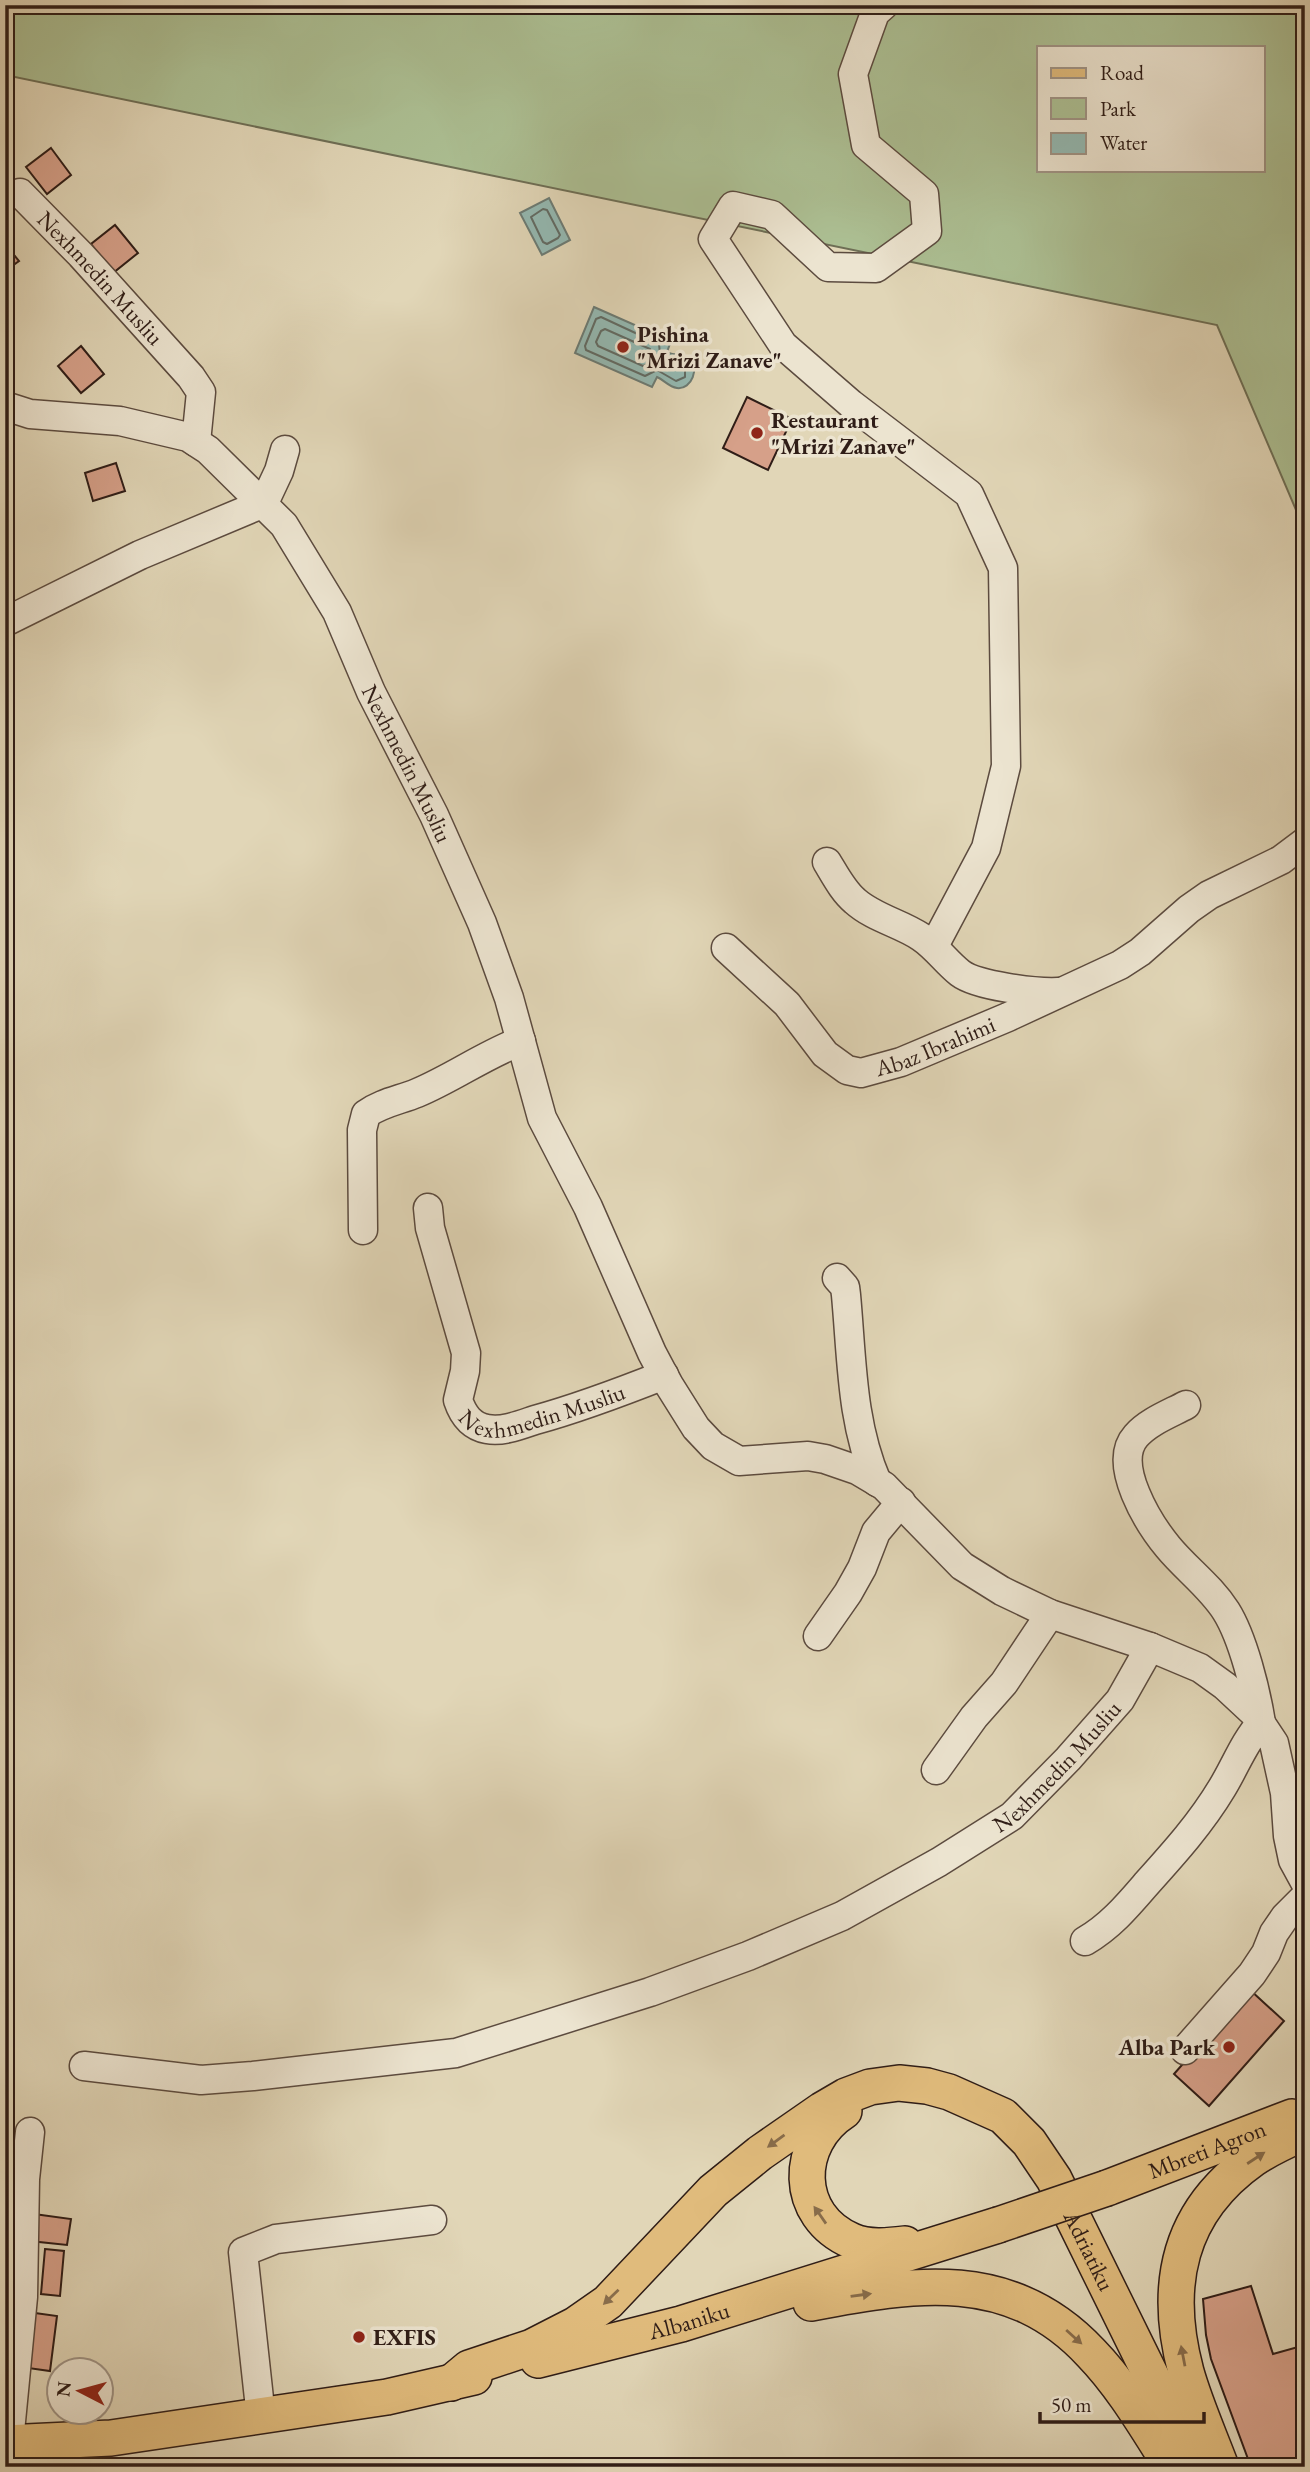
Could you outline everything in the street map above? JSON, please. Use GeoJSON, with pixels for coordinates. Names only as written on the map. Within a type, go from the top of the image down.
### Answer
{"type":"FeatureCollection","features":[{"type":"Feature","properties":{"kind":"main road","name":"Adriatiku"},"geometry":{"type":"LineString","coordinates":[[451,2384],[469,2368],[532,2347],[575,2325],[608,2302],[713,2191],[760,2153],[822,2110],[846,2096],[870,2087],[899,2083],[927,2086],[950,2092],[1003,2116],[1029,2142],[1054,2179],[1196,2467]]}},
{"type":"Feature","properties":{"kind":"main road"},"geometry":{"type":"LineString","coordinates":[[927,2086],[909,2093],[873,2098],[848,2108],[830,2120],[819,2134],[806,2168],[813,2204],[825,2222],[843,2236],[854,2242],[871,2245],[916,2243],[998,2225]]}},
{"type":"Feature","properties":{"kind":"main road","name":"Mbreti Agron"},"geometry":{"type":"LineString","coordinates":[[1107,2188],[1305,2112]]}},
{"type":"Feature","properties":{"kind":"main road"},"geometry":{"type":"LineString","coordinates":[[1221,2467],[1186,2372],[1175,2298],[1178,2266],[1199,2213],[1223,2185],[1254,2159],[1305,2132]]}},
{"type":"Feature","properties":{"kind":"main road","name":"Albaniku"},"geometry":{"type":"LineString","coordinates":[[7,2443],[111,2438],[261,2417],[451,2384],[681,2323],[998,2225],[1107,2188]]}},
{"type":"Feature","properties":{"kind":"main road"},"geometry":{"type":"LineString","coordinates":[[601,2344],[842,2297],[917,2287],[971,2288],[1018,2300],[1057,2322],[1091,2353],[1126,2397],[1172,2467]]}},
{"type":"Feature","properties":{"kind":"street"},"geometry":{"type":"LineString","coordinates":[[884,5],[875,13],[853,74],[866,145],[925,194],[926,231],[876,268],[828,267],[772,215],[733,206],[713,239],[783,345],[850,404],[968,494],[1003,568],[1006,766],[986,848],[934,946]]}},
{"type":"Feature","properties":{"kind":"street","name":"Nexhmedin Musliu"},"geometry":{"type":"LineString","coordinates":[[20,193],[81,255],[191,377],[201,393],[201,412],[195,442]]}},
{"type":"Feature","properties":{"kind":"street","name":"Nexhmedin Musliu"},"geometry":{"type":"LineString","coordinates":[[14,413],[120,421],[188,437],[208,450],[285,525],[337,612],[371,692],[434,815],[482,923],[509,998],[542,1118],[588,1207],[664,1375],[696,1428],[713,1446],[739,1461],[808,1456],[858,1470],[901,1502],[962,1566],[1002,1591],[1050,1614],[1150,1647],[1200,1668],[1225,1686],[1254,1713],[1274,1743],[1285,1793],[1288,1836],[1293,1860],[1305,1882]]}},
{"type":"Feature","properties":{"kind":"street"},"geometry":{"type":"LineString","coordinates":[[5,622],[140,555],[264,503],[279,471],[285,450]]}},
{"type":"Feature","properties":{"kind":"street","name":"Abaz Ibrahimi"},"geometry":{"type":"LineString","coordinates":[[726,948],[787,1004],[825,1054],[837,1065],[861,1073],[901,1062],[1065,992],[1120,965],[1140,952],[1209,895],[1281,860],[1305,842]]}},
{"type":"Feature","properties":{"kind":"street","name":"Abaz Ibrahimi"},"geometry":{"type":"LineString","coordinates":[[827,862],[855,901],[934,946],[963,975],[977,981],[1042,993],[1065,992]]}},
{"type":"Feature","properties":{"kind":"street"},"geometry":{"type":"LineString","coordinates":[[363,1230],[362,1130],[366,1114],[373,1108],[418,1093],[494,1051],[521,1041]]}},
{"type":"Feature","properties":{"kind":"street","name":"Nexhmedin Musliu"},"geometry":{"type":"LineString","coordinates":[[428,1208],[430,1228],[466,1353],[458,1400],[468,1420],[478,1427],[491,1430],[508,1428],[566,1412],[664,1375]]}},
{"type":"Feature","properties":{"kind":"street","name":"Nexhmedin Musliu"},"geometry":{"type":"LineString","coordinates":[[837,1278],[845,1287],[859,1431],[865,1455],[877,1482]]}},
{"type":"Feature","properties":{"kind":"street","name":"Nexhmedin Musliu"},"geometry":{"type":"LineString","coordinates":[[1186,1405],[1147,1426],[1136,1436],[1126,1456],[1127,1468],[1151,1525],[1169,1549],[1214,1594],[1228,1613],[1256,1696],[1261,1723]]}},
{"type":"Feature","properties":{"kind":"street"},"geometry":{"type":"LineString","coordinates":[[818,1636],[862,1568],[876,1532],[901,1502]]}},
{"type":"Feature","properties":{"kind":"street"},"geometry":{"type":"LineString","coordinates":[[936,1770],[974,1717],[1004,1683],[1050,1614]]}},
{"type":"Feature","properties":{"kind":"street","name":"Nexhmedin Musliu"},"geometry":{"type":"LineString","coordinates":[[83,2066],[201,2080],[456,2053],[650,1992],[748,1956],[842,1916],[939,1862],[1012,1816],[1042,1787],[1120,1700],[1150,1647]]}},
{"type":"Feature","properties":{"kind":"street"},"geometry":{"type":"LineString","coordinates":[[1085,1941],[1117,1917],[1183,1843],[1223,1788],[1249,1739],[1261,1723]]}},
{"type":"Feature","properties":{"kind":"street"},"geometry":{"type":"LineString","coordinates":[[1185,2050],[1252,1974],[1285,1917],[1305,1897]]}},
{"type":"Feature","properties":{"kind":"street","name":"Albaniku"},"geometry":{"type":"LineString","coordinates":[[7,2443],[23,2297],[25,2179],[30,2132]]}},
{"type":"Feature","properties":{"kind":"street"},"geometry":{"type":"LineString","coordinates":[[261,2417],[243,2252],[276,2239],[432,2220]]}},
{"type":"Feature","properties":{"kind":"green space"},"geometry":{"type":"Polygon","coordinates":[[[5,5],[1305,5],[1305,531],[1217,325],[5,75],[5,5]]]}},
{"type":"Feature","properties":{"kind":"water"},"geometry":{"type":"Polygon","coordinates":[[[549,198],[570,240],[542,255],[520,213],[549,198]]]}},
{"type":"Feature","properties":{"kind":"water","name":"Pishina \"Mrizi Zanave\""},"geometry":{"type":"Polygon","coordinates":[[[594,307],[671,341],[667,352],[686,356],[692,362],[694,372],[690,382],[677,388],[657,377],[652,387],[575,353],[594,307]]]}},
{"type":"Feature","properties":{"kind":"building"},"geometry":{"type":"Polygon","coordinates":[[[51,148],[71,175],[47,194],[26,167],[51,148]]]}},
{"type":"Feature","properties":{"kind":"building"},"geometry":{"type":"Polygon","coordinates":[[[115,225],[138,253],[113,273],[91,244],[115,225]]]}},
{"type":"Feature","properties":{"kind":"building"},"geometry":{"type":"Polygon","coordinates":[[[5,244],[19,261],[5,271],[5,244]]]}},
{"type":"Feature","properties":{"kind":"building"},"geometry":{"type":"Polygon","coordinates":[[[81,346],[104,374],[81,393],[58,366],[81,346]]]}},
{"type":"Feature","properties":{"kind":"building","name":"Restaurant \"Mrizi Zanave\""},"geometry":{"type":"Polygon","coordinates":[[[747,397],[792,419],[768,470],[723,448],[747,397]]]}},
{"type":"Feature","properties":{"kind":"building"},"geometry":{"type":"Polygon","coordinates":[[[116,463],[125,491],[93,501],[85,473],[116,463]]]}},
{"type":"Feature","properties":{"kind":"building","name":"Alba Park"},"geometry":{"type":"Polygon","coordinates":[[[1249,1989],[1284,2021],[1209,2106],[1174,2074],[1249,1989]]]}},
{"type":"Feature","properties":{"kind":"building"},"geometry":{"type":"Polygon","coordinates":[[[34,2214],[71,2219],[67,2245],[30,2241],[34,2214]]]}},
{"type":"Feature","properties":{"kind":"building"},"geometry":{"type":"Polygon","coordinates":[[[45,2249],[64,2251],[60,2296],[41,2294],[45,2249]]]}},
{"type":"Feature","properties":{"kind":"building"},"geometry":{"type":"Polygon","coordinates":[[[1251,2286],[1273,2354],[1305,2345],[1305,2467],[1251,2467],[1211,2359],[1203,2299],[1251,2286]]]}},
{"type":"Feature","properties":{"kind":"building"},"geometry":{"type":"Polygon","coordinates":[[[35,2313],[57,2316],[52,2356],[46,2356],[46,2370],[28,2368],[35,2313]]]}},
{"type":"Feature","properties":{"kind":"place","name":"Pishina \"Mrizi Zanave\""},"geometry":{"type":"Point","coordinates":[623,347]}},
{"type":"Feature","properties":{"kind":"place","name":"Restaurant \"Mrizi Zanave\""},"geometry":{"type":"Point","coordinates":[757,433]}},
{"type":"Feature","properties":{"kind":"place","name":"Alba Park"},"geometry":{"type":"Point","coordinates":[1229,2047]}},
{"type":"Feature","properties":{"kind":"place","name":"EXFIS"},"geometry":{"type":"Point","coordinates":[359,2337]}}]}
